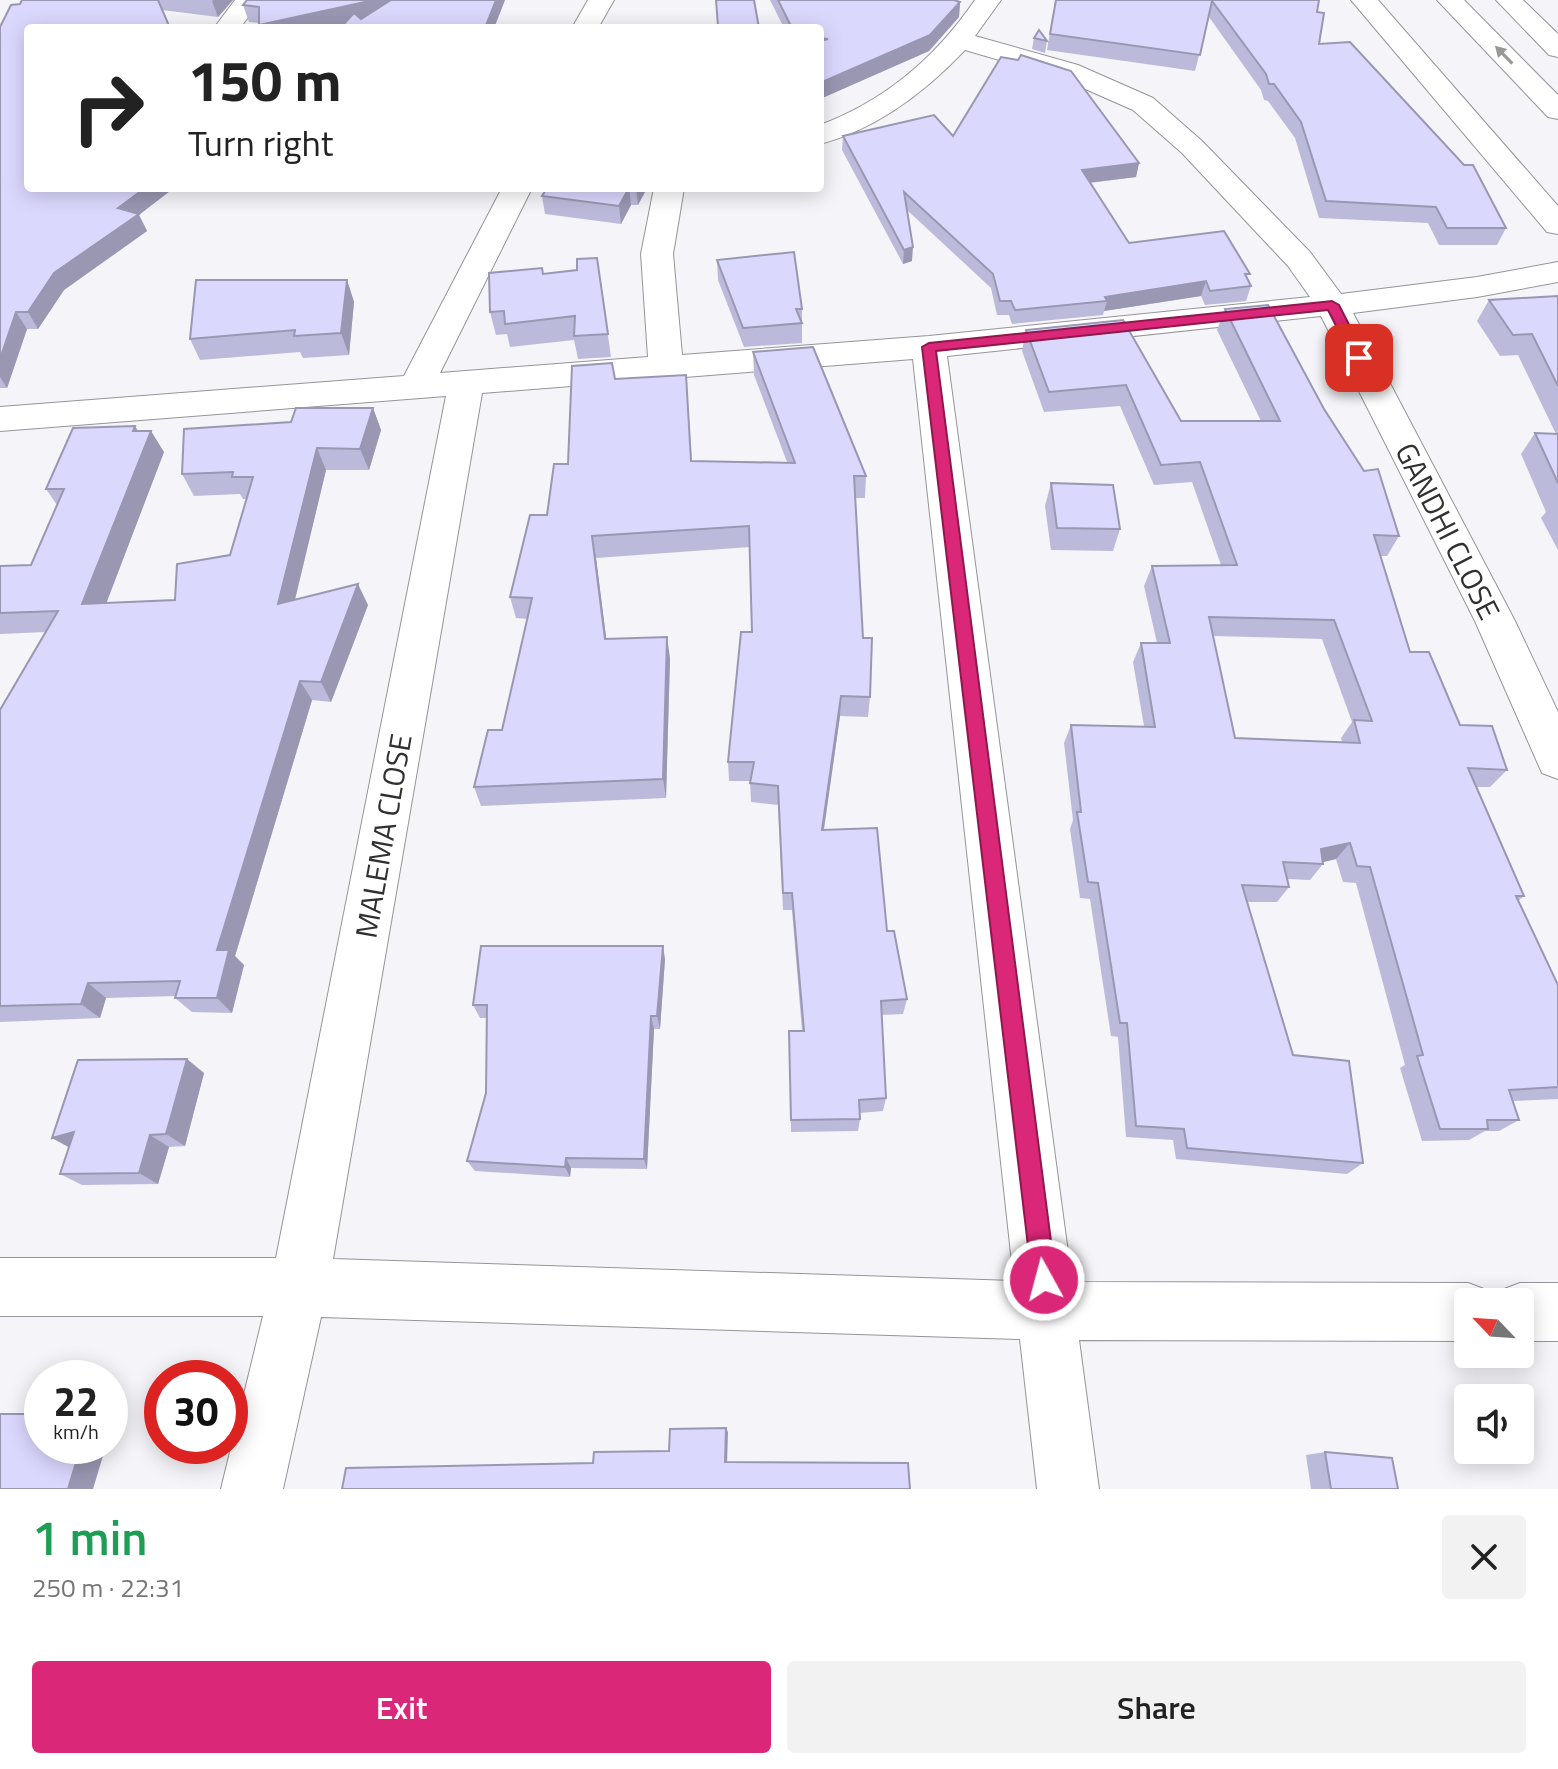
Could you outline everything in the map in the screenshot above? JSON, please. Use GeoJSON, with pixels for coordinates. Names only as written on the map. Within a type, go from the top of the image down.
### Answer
{"type":"FeatureCollection","features":[{"type":"Feature","properties":{"kind":"street"},"geometry":{"type":"LineString","coordinates":[[230,24],[248,0]]}},
{"type":"Feature","properties":{"kind":"street"},"geometry":{"type":"LineString","coordinates":[[587,24],[601,0]]}},
{"type":"Feature","properties":{"kind":"street"},"geometry":{"type":"LineString","coordinates":[[824,134],[849,126],[903,95],[959,40],[988,0]]}},
{"type":"Feature","properties":{"kind":"street"},"geometry":{"type":"LineString","coordinates":[[1364,0],[1558,225]]}},
{"type":"Feature","properties":{"kind":"street"},"geometry":{"type":"LineString","coordinates":[[1450,0],[1558,111]]}},
{"type":"Feature","properties":{"kind":"street"},"geometry":{"type":"LineString","coordinates":[[1509,0],[1558,49]]}},
{"type":"Feature","properties":{"kind":"street","name":"GANDHI CLOSE"},"geometry":{"type":"LineString","coordinates":[[959,40],[1068,71],[1143,104],[1192,147],[1299,259],[1332,305],[1495,621],[1558,760]]}},
{"type":"Feature","properties":{"kind":"street"},"geometry":{"type":"LineString","coordinates":[[415,389],[515,192]]}},
{"type":"Feature","properties":{"kind":"street"},"geometry":{"type":"LineString","coordinates":[[667,369],[657,258],[660,212],[668,192]]}},
{"type":"Feature","properties":{"kind":"street"},"geometry":{"type":"LineString","coordinates":[[1,421],[929,347],[1332,305],[1477,287],[1558,272]]}},
{"type":"Feature","properties":{"kind":"street"},"geometry":{"type":"LineString","coordinates":[[929,347],[1068,1489]]}},
{"type":"Feature","properties":{"kind":"street","name":"MALEMA CLOSE"},"geometry":{"type":"LineString","coordinates":[[252,1489],[299,1287],[466,385]]}},
{"type":"Feature","properties":{"kind":"street"},"geometry":{"type":"LineString","coordinates":[[0,1287],[299,1287],[1048,1311],[1454,1312]]}},
{"type":"Feature","properties":{"kind":"street"},"geometry":{"type":"LineString","coordinates":[[1534,1312],[1558,1312]]}},
{"type":"Feature","properties":{"kind":"building"},"geometry":{"type":"Polygon","coordinates":[[[22,0],[158,0],[168,24],[24,24],[24,192],[140,192],[118,208],[139,214],[54,273],[28,312],[16,312],[0,359],[0,27],[11,5],[20,4],[22,0]]]}},
{"type":"Feature","properties":{"kind":"building"},"geometry":{"type":"Polygon","coordinates":[[[247,0],[374,0],[264,24],[259,24],[259,7],[243,5],[247,0]]]}},
{"type":"Feature","properties":{"kind":"building"},"geometry":{"type":"Polygon","coordinates":[[[391,0],[496,0],[487,24],[344,24],[354,13],[361,19],[391,0]]]}},
{"type":"Feature","properties":{"kind":"building"},"geometry":{"type":"Polygon","coordinates":[[[716,0],[754,0],[758,24],[718,24],[716,0]]]}},
{"type":"Feature","properties":{"kind":"building"},"geometry":{"type":"Polygon","coordinates":[[[778,0],[960,2],[930,35],[824,81],[824,40],[828,39],[824,38],[824,24],[790,24],[778,0]]]}},
{"type":"Feature","properties":{"kind":"building"},"geometry":{"type":"Polygon","coordinates":[[[1056,0],[1319,0],[1317,12],[1324,13],[1319,44],[1350,42],[1464,165],[1473,165],[1506,228],[1447,228],[1436,207],[1326,201],[1301,122],[1274,84],[1269,84],[1266,74],[1212,1],[1200,55],[1050,34],[1056,0]]]}},
{"type":"Feature","properties":{"kind":"building"},"geometry":{"type":"Polygon","coordinates":[[[1039,30],[1047,41],[1034,38],[1039,30]]]}},
{"type":"Feature","properties":{"kind":"building"},"geometry":{"type":"Polygon","coordinates":[[[1021,55],[1071,71],[1139,163],[1082,170],[1129,243],[1224,231],[1250,274],[1245,274],[1251,286],[1210,291],[1206,281],[1105,297],[1107,301],[1015,310],[1011,301],[1000,301],[993,274],[904,192],[913,247],[904,250],[843,136],[934,115],[953,136],[1001,57],[1018,60],[1021,55]]]}},
{"type":"Feature","properties":{"kind":"building"},"geometry":{"type":"Polygon","coordinates":[[[544,192],[627,192],[619,206],[542,196],[544,192]]]}},
{"type":"Feature","properties":{"kind":"building"},"geometry":{"type":"Polygon","coordinates":[[[794,252],[802,309],[796,309],[802,323],[743,328],[717,260],[794,252]]]}},
{"type":"Feature","properties":{"kind":"building"},"geometry":{"type":"Polygon","coordinates":[[[597,258],[608,334],[574,336],[575,316],[505,324],[504,311],[490,312],[489,273],[542,268],[543,274],[577,270],[577,259],[597,258]]]}},
{"type":"Feature","properties":{"kind":"building"},"geometry":{"type":"Polygon","coordinates":[[[196,280],[347,280],[341,333],[294,336],[295,330],[190,339],[196,280]]]}},
{"type":"Feature","properties":{"kind":"building"},"geometry":{"type":"Polygon","coordinates":[[[1558,296],[1558,386],[1532,334],[1513,335],[1489,300],[1558,296]]]}},
{"type":"Feature","properties":{"kind":"building"},"geometry":{"type":"Polygon","coordinates":[[[1268,305],[1324,409],[1364,471],[1378,469],[1399,536],[1374,535],[1410,652],[1429,652],[1460,725],[1492,726],[1507,770],[1468,768],[1524,896],[1516,896],[1558,985],[1558,1087],[1509,1090],[1519,1120],[1487,1120],[1488,1129],[1440,1129],[1417,1056],[1423,1055],[1370,867],[1357,866],[1350,843],[1321,849],[1323,864],[1283,862],[1289,887],[1242,885],[1293,1055],[1349,1061],[1363,1163],[1187,1148],[1184,1129],[1136,1126],[1127,1023],[1120,1023],[1098,883],[1088,882],[1077,812],[1081,812],[1071,725],[1155,727],[1141,643],[1170,643],[1152,566],[1237,565],[1200,462],[1161,465],[1126,385],[1049,392],[1026,330],[1123,320],[1181,421],[1280,421],[1225,309],[1268,305]],[[1209,617],[1235,738],[1360,743],[1354,720],[1372,721],[1334,620],[1209,617]]]}},
{"type":"Feature","properties":{"kind":"building"},"geometry":{"type":"Polygon","coordinates":[[[813,347],[866,476],[854,476],[863,638],[872,638],[870,697],[841,696],[822,830],[877,828],[887,931],[894,931],[907,999],[881,1001],[886,1098],[859,1100],[860,1119],[791,1120],[789,1031],[804,1031],[792,893],[783,893],[778,786],[750,783],[754,762],[728,762],[741,632],[752,632],[749,526],[592,536],[605,639],[667,637],[663,779],[474,787],[488,730],[502,730],[532,598],[510,597],[530,515],[547,515],[554,464],[568,464],[572,366],[612,363],[615,379],[686,375],[691,461],[795,463],[753,352],[813,347]]]}},
{"type":"Feature","properties":{"kind":"building"},"geometry":{"type":"Polygon","coordinates":[[[296,408],[373,408],[360,449],[317,448],[278,604],[358,584],[321,682],[300,681],[217,950],[229,950],[217,998],[175,998],[180,981],[88,983],[81,1004],[0,1006],[0,710],[58,611],[0,613],[0,566],[31,565],[64,489],[46,489],[73,428],[135,426],[133,431],[151,431],[82,604],[175,600],[177,564],[230,555],[253,477],[232,477],[233,472],[182,474],[184,429],[291,422],[296,408]]]}},
{"type":"Feature","properties":{"kind":"building"},"geometry":{"type":"Polygon","coordinates":[[[1535,433],[1558,434],[1558,483],[1535,433]]]}},
{"type":"Feature","properties":{"kind":"building"},"geometry":{"type":"Polygon","coordinates":[[[1051,483],[1113,485],[1120,529],[1057,528],[1051,483]]]}},
{"type":"Feature","properties":{"kind":"building"},"geometry":{"type":"Polygon","coordinates":[[[481,946],[663,946],[657,1016],[651,1016],[644,1159],[566,1158],[565,1167],[467,1161],[486,1093],[487,1005],[473,1005],[481,946]]]}},
{"type":"Feature","properties":{"kind":"building"},"geometry":{"type":"Polygon","coordinates":[[[187,1059],[166,1134],[150,1135],[139,1173],[60,1174],[74,1132],[52,1138],[78,1060],[187,1059]]]}},
{"type":"Feature","properties":{"kind":"building"},"geometry":{"type":"Polygon","coordinates":[[[0,1414],[24,1414],[24,1464],[76,1464],[68,1489],[0,1489],[0,1414]]]}},
{"type":"Feature","properties":{"kind":"building"},"geometry":{"type":"Polygon","coordinates":[[[726,1428],[725,1462],[908,1463],[910,1489],[342,1489],[346,1468],[593,1463],[594,1452],[669,1451],[670,1429],[726,1428]]]}},
{"type":"Feature","properties":{"kind":"building"},"geometry":{"type":"Polygon","coordinates":[[[1325,1452],[1392,1458],[1398,1489],[1331,1489],[1325,1452]]]}},
{"type":"Feature","properties":{"kind":"route"},"geometry":{"type":"LineString","coordinates":[[1044,1280],[929,347],[1332,305],[1359,358]]}}]}
